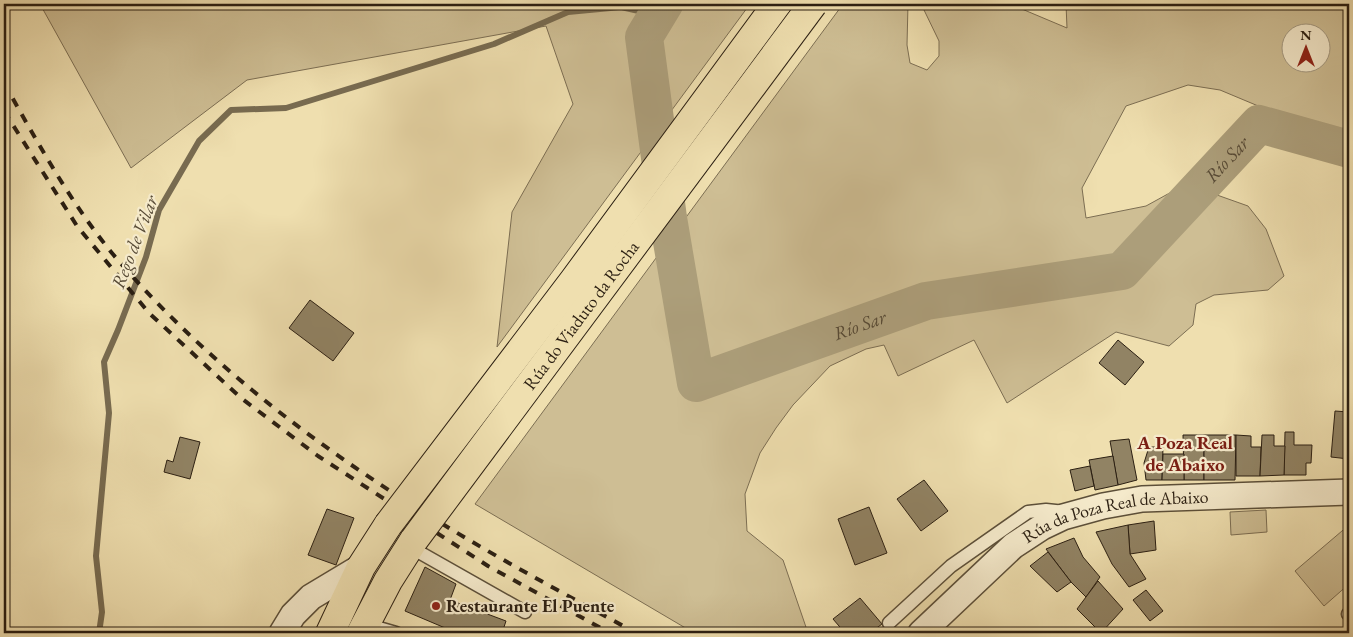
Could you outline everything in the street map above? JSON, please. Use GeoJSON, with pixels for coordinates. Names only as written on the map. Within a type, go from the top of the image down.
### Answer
{"type":"FeatureCollection","features":[{"type":"Feature","properties":{"kind":"highway","name":"Rúa do Viaduto da Rocha"},"geometry":{"type":"LineString","coordinates":[[330,633],[361,567],[388,525],[574,280],[777,4]]}},
{"type":"Feature","properties":{"kind":"highway","name":"Rúa do Viaduto da Rocha"},"geometry":{"type":"LineString","coordinates":[[363,629],[388,581],[412,544],[813,4]]}},
{"type":"Feature","properties":{"kind":"street","name":"Rúa da Poza Real de Abaixo"},"geometry":{"type":"LineString","coordinates":[[921,633],[1013,546],[1042,527],[1075,514],[1103,506],[1142,499],[1349,492]]}},
{"type":"Feature","properties":{"kind":"street"},"geometry":{"type":"LineString","coordinates":[[282,633],[292,615],[311,596],[361,567]]}},
{"type":"Feature","properties":{"kind":"lane"},"geometry":{"type":"LineString","coordinates":[[888,623],[951,566],[1028,512],[1046,510],[1075,514]]}},
{"type":"Feature","properties":{"kind":"lane"},"geometry":{"type":"LineString","coordinates":[[412,544],[525,612]]}},
{"type":"Feature","properties":{"kind":"lane"},"geometry":{"type":"LineString","coordinates":[[363,629],[396,633]]}},
{"type":"Feature","properties":{"kind":"shaded area"},"geometry":{"type":"Polygon","coordinates":[[[40,4],[750,4],[497,347],[512,212],[573,104],[546,26],[247,80],[131,168],[40,4]]]}},
{"type":"Feature","properties":{"kind":"shaded area"},"geometry":{"type":"Polygon","coordinates":[[[843,4],[908,4],[907,45],[910,63],[927,70],[939,56],[939,41],[924,10],[926,4],[1010,4],[1067,28],[1066,4],[1349,4],[1349,144],[1220,90],[1188,85],[1126,106],[1082,188],[1086,218],[1146,206],[1186,184],[1248,206],[1266,229],[1284,276],[1268,290],[1214,295],[1196,304],[1193,325],[1169,346],[1116,332],[1007,403],[974,340],[898,376],[884,345],[866,349],[830,366],[793,405],[776,428],[760,453],[745,494],[747,531],[783,560],[808,633],[694,633],[475,504],[843,4]]]}},
{"type":"Feature","properties":{"kind":"shaded area"},"geometry":{"type":"Polygon","coordinates":[[[1266,510],[1267,532],[1231,535],[1230,512],[1266,510]]]}},
{"type":"Feature","properties":{"kind":"shaded area"},"geometry":{"type":"Polygon","coordinates":[[[1349,525],[1349,584],[1324,606],[1295,571],[1349,525]]]}},
{"type":"Feature","properties":{"kind":"building"},"geometry":{"type":"Polygon","coordinates":[[[310,300],[354,333],[333,361],[289,328],[310,300]]]}},
{"type":"Feature","properties":{"kind":"building"},"geometry":{"type":"Polygon","coordinates":[[[1118,340],[1144,362],[1125,385],[1099,363],[1118,340]]]}},
{"type":"Feature","properties":{"kind":"building"},"geometry":{"type":"Polygon","coordinates":[[[1335,411],[1349,412],[1349,459],[1331,457],[1335,411]]]}},
{"type":"Feature","properties":{"kind":"building"},"geometry":{"type":"Polygon","coordinates":[[[1285,432],[1294,432],[1294,445],[1312,445],[1311,463],[1306,463],[1306,475],[1284,475],[1285,432]]]}},
{"type":"Feature","properties":{"kind":"building"},"geometry":{"type":"Polygon","coordinates":[[[1183,435],[1204,435],[1204,480],[1184,480],[1183,435]]]}},
{"type":"Feature","properties":{"kind":"building"},"geometry":{"type":"Polygon","coordinates":[[[1204,435],[1236,435],[1235,480],[1204,480],[1204,435]]]}},
{"type":"Feature","properties":{"kind":"building"},"geometry":{"type":"Polygon","coordinates":[[[1236,435],[1251,436],[1251,447],[1261,447],[1260,476],[1236,476],[1236,435]]]}},
{"type":"Feature","properties":{"kind":"building"},"geometry":{"type":"Polygon","coordinates":[[[1262,435],[1274,435],[1274,446],[1285,446],[1284,475],[1260,476],[1262,435]]]}},
{"type":"Feature","properties":{"kind":"building"},"geometry":{"type":"Polygon","coordinates":[[[180,437],[200,442],[190,479],[164,472],[167,460],[173,462],[180,437]]]}},
{"type":"Feature","properties":{"kind":"building"},"geometry":{"type":"Polygon","coordinates":[[[1129,439],[1137,480],[1118,485],[1110,441],[1129,439]]]}},
{"type":"Feature","properties":{"kind":"building"},"geometry":{"type":"Polygon","coordinates":[[[1149,447],[1163,447],[1162,480],[1146,480],[1144,463],[1149,447]]]}},
{"type":"Feature","properties":{"kind":"building"},"geometry":{"type":"Polygon","coordinates":[[[1163,454],[1184,454],[1184,480],[1162,480],[1163,454]]]}},
{"type":"Feature","properties":{"kind":"building"},"geometry":{"type":"Polygon","coordinates":[[[1113,456],[1118,485],[1095,490],[1089,460],[1113,456]]]}},
{"type":"Feature","properties":{"kind":"building"},"geometry":{"type":"Polygon","coordinates":[[[1090,466],[1094,486],[1075,491],[1070,470],[1090,466]]]}},
{"type":"Feature","properties":{"kind":"building"},"geometry":{"type":"Polygon","coordinates":[[[924,480],[948,511],[921,531],[897,499],[924,480]]]}},
{"type":"Feature","properties":{"kind":"building"},"geometry":{"type":"Polygon","coordinates":[[[869,507],[887,553],[855,565],[838,519],[869,507]]]}},
{"type":"Feature","properties":{"kind":"building"},"geometry":{"type":"Polygon","coordinates":[[[327,509],[354,518],[336,565],[308,555],[327,509]]]}},
{"type":"Feature","properties":{"kind":"building"},"geometry":{"type":"Polygon","coordinates":[[[1154,521],[1156,550],[1130,554],[1128,525],[1154,521]]]}},
{"type":"Feature","properties":{"kind":"building"},"geometry":{"type":"Polygon","coordinates":[[[1128,525],[1130,554],[1146,579],[1129,587],[1112,564],[1096,532],[1128,525]]]}},
{"type":"Feature","properties":{"kind":"building"},"geometry":{"type":"Polygon","coordinates":[[[1074,538],[1083,557],[1100,577],[1086,597],[1071,582],[1046,549],[1074,538]]]}},
{"type":"Feature","properties":{"kind":"building"},"geometry":{"type":"Polygon","coordinates":[[[1048,552],[1071,582],[1057,592],[1030,566],[1048,552]]]}},
{"type":"Feature","properties":{"kind":"building","name":"Restaurante El Puente"},"geometry":{"type":"Polygon","coordinates":[[[425,567],[456,584],[450,600],[506,621],[502,633],[457,633],[405,611],[425,567]]]}},
{"type":"Feature","properties":{"kind":"building"},"geometry":{"type":"Polygon","coordinates":[[[1098,581],[1123,609],[1101,633],[1077,609],[1098,581]]]}},
{"type":"Feature","properties":{"kind":"building"},"geometry":{"type":"Polygon","coordinates":[[[1146,590],[1163,611],[1150,621],[1133,600],[1146,590]]]}},
{"type":"Feature","properties":{"kind":"building"},"geometry":{"type":"Polygon","coordinates":[[[860,598],[882,624],[870,633],[845,633],[833,619],[860,598]]]}},
{"type":"Feature","properties":{"kind":"waterway","name":"Río Sar"},"geometry":{"type":"LineString","coordinates":[[664,4],[644,37],[668,218],[696,383],[926,301],[1122,271],[1259,124],[1349,149]]}},
{"type":"Feature","properties":{"kind":"waterway","name":"Rego de Vilar"},"geometry":{"type":"LineString","coordinates":[[99,633],[102,612],[96,556],[109,413],[104,362],[146,257],[159,210],[199,141],[231,110],[286,108],[494,44],[568,12],[621,7],[657,15]]}},
{"type":"Feature","properties":{"kind":"railway"},"geometry":{"type":"LineString","coordinates":[[4,83],[56,174],[101,239],[153,299],[231,373],[315,439],[404,500],[542,582],[636,633]]}},
{"type":"Feature","properties":{"kind":"railway"},"geometry":{"type":"LineString","coordinates":[[4,111],[77,226],[149,313],[241,398],[318,456],[488,566],[610,633]]}},
{"type":"Feature","properties":{"kind":"place","name":"Restaurante El Puente"},"geometry":{"type":"Point","coordinates":[436,606]}},
{"type":"Feature","properties":{"kind":"district","name":"A Poza Real de Abaixo"},"geometry":{"type":"Point","coordinates":[1185,453]}}]}
